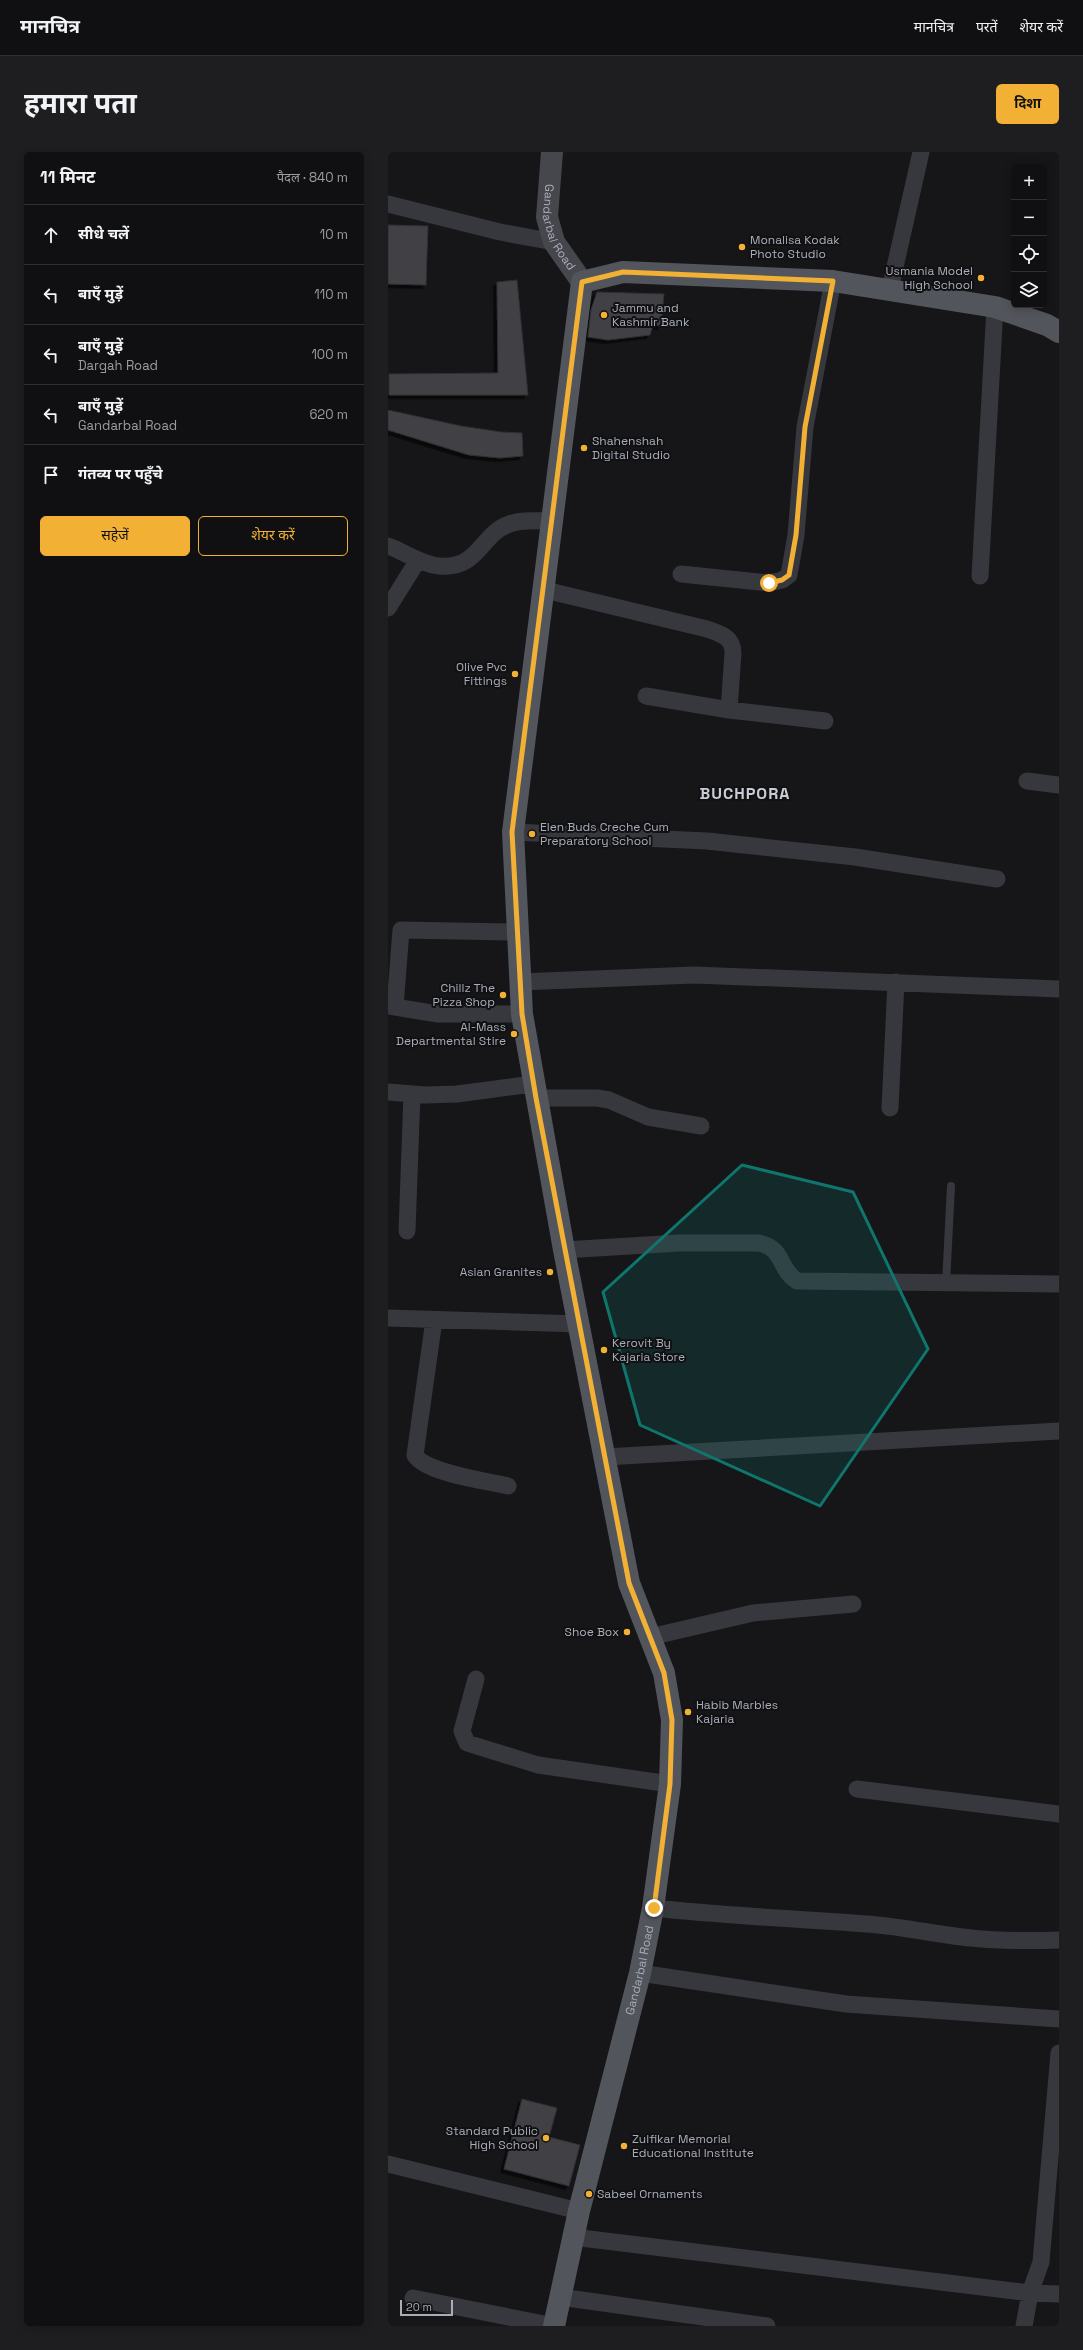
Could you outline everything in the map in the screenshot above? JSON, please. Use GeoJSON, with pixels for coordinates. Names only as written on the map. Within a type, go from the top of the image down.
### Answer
{"type":"FeatureCollection","features":[{"type":"Feature","properties":{"kind":"main road"},"geometry":{"type":"LineString","coordinates":[[582,282],[623,272],[833,281],[995,307],[1047,326],[1059,332]]}},
{"type":"Feature","properties":{"kind":"main road","name":"Gandarbal Road"},"geometry":{"type":"LineString","coordinates":[[554,2326],[579,2211],[640,1973],[654,1908],[670,1784],[672,1720],[664,1673],[629,1583],[580,1324],[564,1250],[522,1014],[512,832],[545,590],[575,325],[582,282]]}},
{"type":"Feature","properties":{"kind":"street","name":"Gandarbal Road"},"geometry":{"type":"LineString","coordinates":[[552,152],[547,218],[554,242],[582,282]]}},
{"type":"Feature","properties":{"kind":"street"},"geometry":{"type":"LineString","coordinates":[[890,289],[921,152]]}},
{"type":"Feature","properties":{"kind":"street"},"geometry":{"type":"LineString","coordinates":[[388,204],[500,232],[554,242]]}},
{"type":"Feature","properties":{"kind":"street"},"geometry":{"type":"LineString","coordinates":[[681,574],[769,583],[782,580],[789,575],[796,535],[805,427],[833,281]]}},
{"type":"Feature","properties":{"kind":"street"},"geometry":{"type":"LineString","coordinates":[[980,576],[995,307]]}},
{"type":"Feature","properties":{"kind":"street"},"geometry":{"type":"LineString","coordinates":[[388,546],[418,560],[439,566],[454,565],[469,559],[506,525],[552,521]]}},
{"type":"Feature","properties":{"kind":"street"},"geometry":{"type":"LineString","coordinates":[[388,608],[418,560]]}},
{"type":"Feature","properties":{"kind":"street"},"geometry":{"type":"LineString","coordinates":[[545,590],[707,629],[728,638],[733,646],[729,710]]}},
{"type":"Feature","properties":{"kind":"street"},"geometry":{"type":"LineString","coordinates":[[646,696],[729,710],[825,721]]}},
{"type":"Feature","properties":{"kind":"street"},"geometry":{"type":"LineString","coordinates":[[1027,781],[1059,785]]}},
{"type":"Feature","properties":{"kind":"street"},"geometry":{"type":"LineString","coordinates":[[512,832],[707,840],[855,857],[997,879]]}},
{"type":"Feature","properties":{"kind":"street"},"geometry":{"type":"LineString","coordinates":[[517,932],[395,929],[392,1007],[438,1014],[522,1014]]}},
{"type":"Feature","properties":{"kind":"street"},"geometry":{"type":"LineString","coordinates":[[520,982],[694,975],[1059,989]]}},
{"type":"Feature","properties":{"kind":"street"},"geometry":{"type":"LineString","coordinates":[[890,1108],[896,982]]}},
{"type":"Feature","properties":{"kind":"street"},"geometry":{"type":"LineString","coordinates":[[388,1092],[412,1094],[457,1094],[535,1091],[609,1100],[648,1117],[701,1126]]}},
{"type":"Feature","properties":{"kind":"street"},"geometry":{"type":"LineString","coordinates":[[407,1231],[412,1094]]}},
{"type":"Feature","properties":{"kind":"street"},"geometry":{"type":"LineString","coordinates":[[564,1250],[685,1243],[759,1243],[769,1245],[777,1251],[790,1276],[797,1281],[946,1284],[1059,1284]]}},
{"type":"Feature","properties":{"kind":"street"},"geometry":{"type":"LineString","coordinates":[[388,1318],[580,1324]]}},
{"type":"Feature","properties":{"kind":"street"},"geometry":{"type":"LineString","coordinates":[[434,1320],[415,1455],[418,1461],[423,1464],[442,1471],[508,1486]]}},
{"type":"Feature","properties":{"kind":"street"},"geometry":{"type":"LineString","coordinates":[[605,1456],[1059,1431]]}},
{"type":"Feature","properties":{"kind":"street"},"geometry":{"type":"LineString","coordinates":[[650,1637],[753,1613],[853,1604]]}},
{"type":"Feature","properties":{"kind":"street"},"geometry":{"type":"LineString","coordinates":[[476,1679],[462,1731],[467,1743],[538,1764],[670,1784]]}},
{"type":"Feature","properties":{"kind":"street"},"geometry":{"type":"LineString","coordinates":[[857,1789],[1059,1814]]}},
{"type":"Feature","properties":{"kind":"street"},"geometry":{"type":"LineString","coordinates":[[654,1908],[716,1915],[797,1918],[882,1926],[972,1938],[1016,1941],[1059,1940]]}},
{"type":"Feature","properties":{"kind":"street"},"geometry":{"type":"LineString","coordinates":[[640,1973],[846,2004],[1059,2019]]}},
{"type":"Feature","properties":{"kind":"street"},"geometry":{"type":"LineString","coordinates":[[1024,2326],[1030,2293],[1041,2262],[1055,2159],[1059,2053]]}},
{"type":"Feature","properties":{"kind":"street"},"geometry":{"type":"LineString","coordinates":[[388,2164],[579,2211]]}},
{"type":"Feature","properties":{"kind":"street"},"geometry":{"type":"LineString","coordinates":[[573,2237],[1030,2293],[1059,2294]]}},
{"type":"Feature","properties":{"kind":"street"},"geometry":{"type":"LineString","coordinates":[[560,2297],[767,2326]]}},
{"type":"Feature","properties":{"kind":"street"},"geometry":{"type":"LineString","coordinates":[[414,2298],[554,2326]]}},
{"type":"Feature","properties":{"kind":"lane"},"geometry":{"type":"LineString","coordinates":[[946,1284],[951,1186]]}},
{"type":"Feature","properties":{"kind":"highlighted area"},"geometry":{"type":"Polygon","coordinates":[[[742,1165],[853,1192],[928,1349],[820,1506],[640,1425],[603,1292],[742,1165]]]}},
{"type":"Feature","properties":{"kind":"building"},"geometry":{"type":"Polygon","coordinates":[[[388,225],[428,226],[426,285],[388,284],[388,225]]]}},
{"type":"Feature","properties":{"kind":"building"},"geometry":{"type":"Polygon","coordinates":[[[517,280],[528,395],[389,395],[389,374],[498,373],[497,282],[517,280]]]}},
{"type":"Feature","properties":{"kind":"building"},"geometry":{"type":"Polygon","coordinates":[[[597,292],[664,294],[661,326],[653,325],[650,335],[608,340],[588,337],[591,310],[597,292]]]}},
{"type":"Feature","properties":{"kind":"building"},"geometry":{"type":"Polygon","coordinates":[[[388,410],[461,426],[501,432],[522,433],[523,456],[500,458],[469,455],[388,430],[388,410]]]}},
{"type":"Feature","properties":{"kind":"building"},"geometry":{"type":"Polygon","coordinates":[[[522,2099],[557,2108],[549,2137],[580,2145],[569,2186],[504,2169],[522,2099]]]}},
{"type":"Feature","properties":{"kind":"place","name":"Monalisa Kodak Photo Studio"},"geometry":{"type":"Point","coordinates":[742,247]}},
{"type":"Feature","properties":{"kind":"place","name":"Usmania Model High School"},"geometry":{"type":"Point","coordinates":[981,278]}},
{"type":"Feature","properties":{"kind":"place","name":"Jammu and Kashmir Bank"},"geometry":{"type":"Point","coordinates":[604,315]}},
{"type":"Feature","properties":{"kind":"place","name":"Shahenshah Digital Studio"},"geometry":{"type":"Point","coordinates":[584,448]}},
{"type":"Feature","properties":{"kind":"place","name":"Olive Pvc Fittings"},"geometry":{"type":"Point","coordinates":[515,674]}},
{"type":"Feature","properties":{"kind":"place","name":"Elen Buds Creche Cum Preparatory School"},"geometry":{"type":"Point","coordinates":[532,834]}},
{"type":"Feature","properties":{"kind":"place","name":"Chillz The Pizza Shop"},"geometry":{"type":"Point","coordinates":[503,995]}},
{"type":"Feature","properties":{"kind":"place","name":"Al-Mass Departmental Stire"},"geometry":{"type":"Point","coordinates":[514,1034]}},
{"type":"Feature","properties":{"kind":"place","name":"Asian Granites"},"geometry":{"type":"Point","coordinates":[550,1272]}},
{"type":"Feature","properties":{"kind":"place","name":"Kerovit By Kajaria Store"},"geometry":{"type":"Point","coordinates":[604,1350]}},
{"type":"Feature","properties":{"kind":"place","name":"Shoe Box"},"geometry":{"type":"Point","coordinates":[627,1632]}},
{"type":"Feature","properties":{"kind":"place","name":"Habib Marbles Kajaria"},"geometry":{"type":"Point","coordinates":[688,1712]}},
{"type":"Feature","properties":{"kind":"place","name":"Standard Public High School"},"geometry":{"type":"Point","coordinates":[546,2138]}},
{"type":"Feature","properties":{"kind":"place","name":"Zulfikar Memorial Educational Institute"},"geometry":{"type":"Point","coordinates":[624,2146]}},
{"type":"Feature","properties":{"kind":"place","name":"Sabeel Ornaments"},"geometry":{"type":"Point","coordinates":[589,2194]}},
{"type":"Feature","properties":{"kind":"district","name":"BUCHPORA"},"geometry":{"type":"Point","coordinates":[745,793]}},
{"type":"Feature","properties":{"kind":"route"},"geometry":{"type":"LineString","coordinates":[[654,1908],[670,1784],[672,1720],[664,1673],[629,1583],[536,1098],[522,1014],[512,832],[545,590],[575,325],[582,282],[623,272],[833,281],[805,427],[796,535],[789,575],[782,580],[769,583]]}}]}
